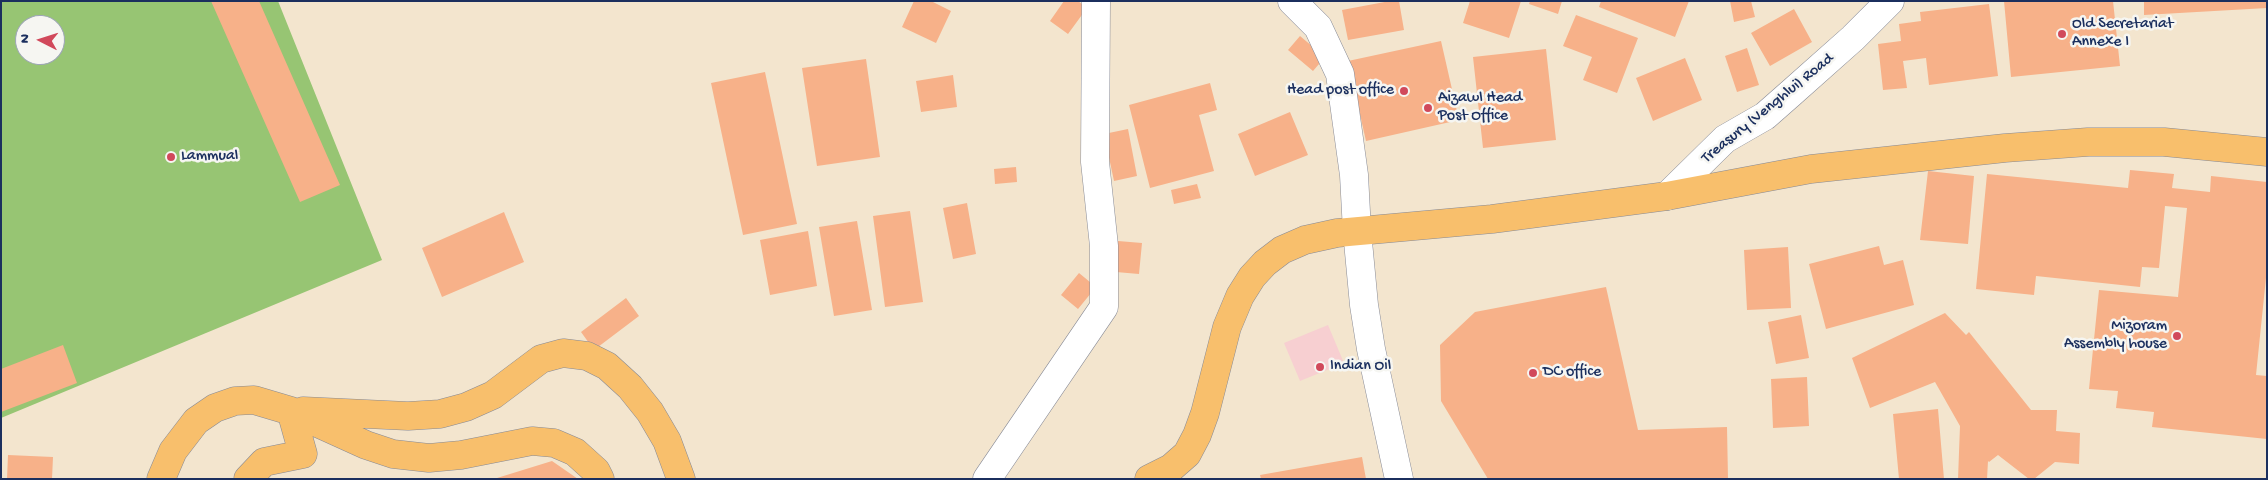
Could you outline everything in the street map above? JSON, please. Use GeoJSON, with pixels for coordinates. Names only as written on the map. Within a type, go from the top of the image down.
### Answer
{"type":"FeatureCollection","features":[{"type":"Feature","properties":{"kind":"main road"},"geometry":{"type":"LineString","coordinates":[[1149,479],[1171,468],[1187,454],[1197,435],[1205,413],[1227,328],[1240,296],[1252,277],[1265,263],[1282,250],[1305,240],[1357,231],[1492,219],[1667,196],[1811,169],[2060,144],[2164,142],[2267,152]]}},
{"type":"Feature","properties":{"kind":"main road"},"geometry":{"type":"LineString","coordinates":[[291,410],[408,416],[440,414],[466,407],[493,395],[541,360],[563,353],[586,356],[607,366],[630,387],[650,412],[667,441],[682,479]]}},
{"type":"Feature","properties":{"kind":"main road"},"geometry":{"type":"LineString","coordinates":[[161,479],[173,451],[196,421],[215,408],[235,401],[254,400],[291,410],[366,445],[393,454],[429,458],[460,455],[532,442],[554,443],[575,452],[596,471],[600,479]]}},
{"type":"Feature","properties":{"kind":"main road"},"geometry":{"type":"LineString","coordinates":[[248,479],[264,462],[303,454],[291,410]]}},
{"type":"Feature","properties":{"kind":"street"},"geometry":{"type":"LineString","coordinates":[[987,479],[1066,360],[1104,307],[1104,246],[1095,162],[1096,1]]}},
{"type":"Feature","properties":{"kind":"street"},"geometry":{"type":"LineString","coordinates":[[1292,1],[1318,27],[1340,74],[1354,175],[1357,231],[1371,349],[1400,479]]}},
{"type":"Feature","properties":{"kind":"street","name":"Treasury (Venghlui) Road"},"geometry":{"type":"LineString","coordinates":[[1667,196],[1725,139],[1765,116],[1890,1]]}},
{"type":"Feature","properties":{"kind":"shaded area"},"geometry":{"type":"Polygon","coordinates":[[[1328,325],[1344,363],[1300,381],[1284,343],[1328,325]]]}},
{"type":"Feature","properties":{"kind":"green space","name":"Lammual"},"geometry":{"type":"Polygon","coordinates":[[[1,1],[278,1],[382,260],[1,418],[1,1]]]}},
{"type":"Feature","properties":{"kind":"building"},"geometry":{"type":"Polygon","coordinates":[[[211,1],[259,1],[340,185],[300,202],[211,1]]]}},
{"type":"Feature","properties":{"kind":"building"},"geometry":{"type":"Polygon","coordinates":[[[914,1],[931,1],[951,11],[936,43],[902,27],[914,1]]]}},
{"type":"Feature","properties":{"kind":"building"},"geometry":{"type":"Polygon","coordinates":[[[1064,1],[1078,1],[1087,8],[1068,34],[1050,21],[1064,1]]]}},
{"type":"Feature","properties":{"kind":"building"},"geometry":{"type":"Polygon","coordinates":[[[1399,1],[1404,30],[1348,40],[1342,10],[1399,1]]]}},
{"type":"Feature","properties":{"kind":"building"},"geometry":{"type":"Polygon","coordinates":[[[1470,1],[1521,1],[1509,38],[1463,23],[1470,1]]]}},
{"type":"Feature","properties":{"kind":"building"},"geometry":{"type":"Polygon","coordinates":[[[1530,1],[1562,1],[1558,14],[1529,4],[1530,1]]]}},
{"type":"Feature","properties":{"kind":"building"},"geometry":{"type":"Polygon","coordinates":[[[1601,1],[1689,1],[1675,37],[1599,7],[1601,1]]]}},
{"type":"Feature","properties":{"kind":"building"},"geometry":{"type":"Polygon","coordinates":[[[1730,1],[1751,1],[1755,17],[1734,22],[1730,1]]]}},
{"type":"Feature","properties":{"kind":"building","name":"Old Secretariat Annexe I"},"geometry":{"type":"Polygon","coordinates":[[[2004,1],[2113,1],[2120,66],[2011,77],[2004,1]]]}},
{"type":"Feature","properties":{"kind":"building"},"geometry":{"type":"Polygon","coordinates":[[[2144,1],[2267,1],[2267,8],[2144,15],[2144,1]]]}},
{"type":"Feature","properties":{"kind":"building"},"geometry":{"type":"Polygon","coordinates":[[[1989,4],[1998,76],[1929,85],[1926,58],[1903,61],[1907,88],[1883,90],[1878,44],[1901,41],[1899,24],[1921,21],[1920,12],[1989,4]]]}},
{"type":"Feature","properties":{"kind":"building"},"geometry":{"type":"Polygon","coordinates":[[[1794,9],[1812,42],[1770,66],[1751,33],[1794,9]]]}},
{"type":"Feature","properties":{"kind":"building"},"geometry":{"type":"Polygon","coordinates":[[[1576,15],[1638,38],[1617,93],[1583,80],[1592,57],[1563,46],[1576,15]]]}},
{"type":"Feature","properties":{"kind":"building"},"geometry":{"type":"Polygon","coordinates":[[[1300,36],[1325,57],[1313,71],[1288,50],[1300,36]]]}},
{"type":"Feature","properties":{"kind":"building","name":"Head post office"},"geometry":{"type":"Polygon","coordinates":[[[1441,41],[1459,120],[1366,141],[1348,61],[1441,41]]]}},
{"type":"Feature","properties":{"kind":"building"},"geometry":{"type":"Polygon","coordinates":[[[1747,48],[1759,85],[1737,92],[1725,56],[1747,48]]]}},
{"type":"Feature","properties":{"kind":"building"},"geometry":{"type":"Polygon","coordinates":[[[1546,49],[1556,140],[1483,148],[1473,57],[1546,49]]]}},
{"type":"Feature","properties":{"kind":"building"},"geometry":{"type":"Polygon","coordinates":[[[1685,58],[1702,100],[1653,121],[1636,78],[1685,58]]]}},
{"type":"Feature","properties":{"kind":"building"},"geometry":{"type":"Polygon","coordinates":[[[866,59],[880,157],[817,166],[802,68],[866,59]]]}},
{"type":"Feature","properties":{"kind":"building"},"geometry":{"type":"Polygon","coordinates":[[[765,72],[797,224],[743,235],[711,83],[765,72]]]}},
{"type":"Feature","properties":{"kind":"building"},"geometry":{"type":"Polygon","coordinates":[[[953,75],[957,107],[921,112],[916,81],[953,75]]]}},
{"type":"Feature","properties":{"kind":"building"},"geometry":{"type":"Polygon","coordinates":[[[1210,83],[1217,110],[1199,115],[1214,171],[1150,188],[1129,105],[1210,83]]]}},
{"type":"Feature","properties":{"kind":"building"},"geometry":{"type":"Polygon","coordinates":[[[1290,112],[1308,155],[1255,176],[1238,134],[1290,112]]]}},
{"type":"Feature","properties":{"kind":"building"},"geometry":{"type":"Polygon","coordinates":[[[1128,129],[1137,176],[1114,181],[1104,134],[1128,129]]]}},
{"type":"Feature","properties":{"kind":"building"},"geometry":{"type":"Polygon","coordinates":[[[1016,167],[1017,182],[995,184],[994,169],[1016,167]]]}},
{"type":"Feature","properties":{"kind":"building","name":"Mizoram Assembly house"},"geometry":{"type":"Polygon","coordinates":[[[2130,170],[2174,174],[2172,188],[2210,192],[2211,176],[2267,182],[2267,268],[2256,375],[2267,376],[2267,439],[2152,427],[2154,412],[2116,408],[2118,391],[2089,389],[2099,290],[2178,297],[2187,208],[2165,206],[2159,268],[2142,267],[2140,287],[2036,276],[2034,295],[1976,289],[1987,174],[2128,188],[2130,170]]]}},
{"type":"Feature","properties":{"kind":"building"},"geometry":{"type":"Polygon","coordinates":[[[1928,171],[1974,176],[1968,244],[1920,240],[1928,171]]]}},
{"type":"Feature","properties":{"kind":"building"},"geometry":{"type":"Polygon","coordinates":[[[1197,184],[1201,198],[1174,204],[1171,190],[1197,184]]]}},
{"type":"Feature","properties":{"kind":"building"},"geometry":{"type":"Polygon","coordinates":[[[967,203],[976,254],[953,259],[943,208],[967,203]]]}},
{"type":"Feature","properties":{"kind":"building"},"geometry":{"type":"Polygon","coordinates":[[[910,211],[923,302],[885,307],[873,216],[910,211]]]}},
{"type":"Feature","properties":{"kind":"building"},"geometry":{"type":"Polygon","coordinates":[[[504,212],[524,262],[442,297],[422,248],[504,212]]]}},
{"type":"Feature","properties":{"kind":"building"},"geometry":{"type":"Polygon","coordinates":[[[857,221],[872,310],[834,316],[819,227],[857,221]]]}},
{"type":"Feature","properties":{"kind":"building"},"geometry":{"type":"Polygon","coordinates":[[[808,231],[817,286],[770,295],[760,240],[808,231]]]}},
{"type":"Feature","properties":{"kind":"building"},"geometry":{"type":"Polygon","coordinates":[[[1118,241],[1142,243],[1139,274],[1116,272],[1118,241]]]}},
{"type":"Feature","properties":{"kind":"building"},"geometry":{"type":"Polygon","coordinates":[[[1879,246],[1884,265],[1903,260],[1914,305],[1826,329],[1809,264],[1879,246]]]}},
{"type":"Feature","properties":{"kind":"building"},"geometry":{"type":"Polygon","coordinates":[[[1788,247],[1791,308],[1747,310],[1744,250],[1788,247]]]}},
{"type":"Feature","properties":{"kind":"building"},"geometry":{"type":"Polygon","coordinates":[[[1079,273],[1096,287],[1078,309],[1061,295],[1079,273]]]}},
{"type":"Feature","properties":{"kind":"building","name":"DC office"},"geometry":{"type":"Polygon","coordinates":[[[1606,287],[1638,430],[1727,427],[1728,479],[1488,479],[1441,401],[1440,345],[1475,312],[1606,287]]]}},
{"type":"Feature","properties":{"kind":"building"},"geometry":{"type":"Polygon","coordinates":[[[626,298],[639,316],[594,350],[581,332],[626,298]]]}},
{"type":"Feature","properties":{"kind":"building"},"geometry":{"type":"Polygon","coordinates":[[[1945,313],[1966,335],[1969,332],[2031,410],[2057,410],[2056,431],[2080,433],[2079,464],[2055,462],[2034,479],[2029,479],[1998,455],[1988,461],[1987,479],[1958,479],[1960,426],[1935,382],[1870,408],[1852,358],[1945,313]]]}},
{"type":"Feature","properties":{"kind":"building"},"geometry":{"type":"Polygon","coordinates":[[[1801,315],[1809,358],[1776,364],[1768,322],[1801,315]]]}},
{"type":"Feature","properties":{"kind":"building"},"geometry":{"type":"Polygon","coordinates":[[[63,345],[77,383],[1,412],[1,369],[63,345]]]}},
{"type":"Feature","properties":{"kind":"building"},"geometry":{"type":"Polygon","coordinates":[[[1807,377],[1809,426],[1773,428],[1771,379],[1807,377]]]}},
{"type":"Feature","properties":{"kind":"building"},"geometry":{"type":"Polygon","coordinates":[[[1938,409],[1944,479],[1899,479],[1893,414],[1938,409]]]}},
{"type":"Feature","properties":{"kind":"building"},"geometry":{"type":"Polygon","coordinates":[[[8,455],[53,457],[52,479],[7,479],[8,455]]]}},
{"type":"Feature","properties":{"kind":"building"},"geometry":{"type":"Polygon","coordinates":[[[1362,457],[1366,479],[1261,479],[1260,475],[1362,457]]]}},
{"type":"Feature","properties":{"kind":"building"},"geometry":{"type":"Polygon","coordinates":[[[552,461],[578,479],[497,479],[497,478],[552,461]]]}},
{"type":"Feature","properties":{"kind":"place","name":"Old Secretariat Annexe I"},"geometry":{"type":"Point","coordinates":[2062,34]}},
{"type":"Feature","properties":{"kind":"place","name":"Head post office"},"geometry":{"type":"Point","coordinates":[1404,91]}},
{"type":"Feature","properties":{"kind":"place","name":"Aizawl Head Post Office"},"geometry":{"type":"Point","coordinates":[1428,108]}},
{"type":"Feature","properties":{"kind":"place","name":"Lammual"},"geometry":{"type":"Point","coordinates":[171,157]}},
{"type":"Feature","properties":{"kind":"place","name":"Mizoram Assembly house"},"geometry":{"type":"Point","coordinates":[2177,336]}},
{"type":"Feature","properties":{"kind":"place","name":"Indian Oil"},"geometry":{"type":"Point","coordinates":[1320,367]}},
{"type":"Feature","properties":{"kind":"place","name":"DC office"},"geometry":{"type":"Point","coordinates":[1533,373]}}]}
